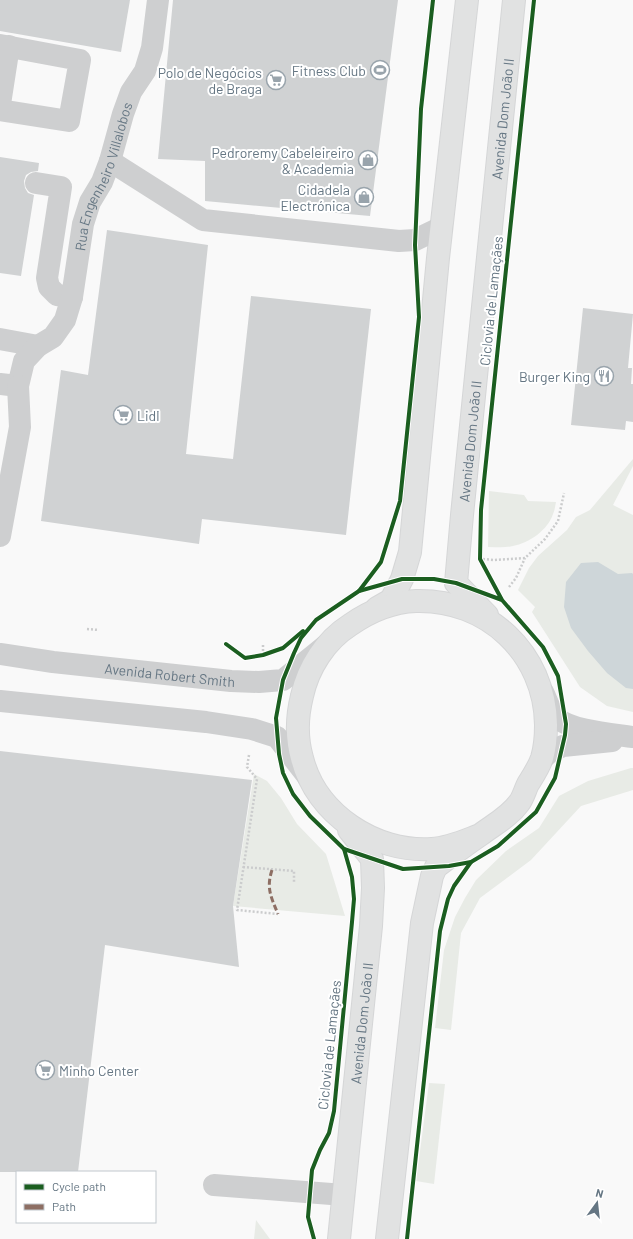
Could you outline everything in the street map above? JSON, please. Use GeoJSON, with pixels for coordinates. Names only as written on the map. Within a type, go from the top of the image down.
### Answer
{"type":"FeatureCollection","features":[{"type":"Feature","properties":{"kind":"main road"},"geometry":{"type":"LineString","coordinates":[[467,0],[438,258],[410,552],[402,579],[391,600],[343,629],[327,644],[312,667],[304,686],[298,712],[298,732],[302,758],[310,779],[323,800],[340,818],[359,832],[382,843],[408,848],[432,849],[457,844],[480,835]]}},
{"type":"Feature","properties":{"kind":"main road","name":"Avenida Dom João II"},"geometry":{"type":"LineString","coordinates":[[499,628],[456,583],[514,0]]}},
{"type":"Feature","properties":{"kind":"main road"},"geometry":{"type":"LineString","coordinates":[[364,615],[385,606],[427,601],[456,606],[474,613],[499,628],[520,649],[530,664],[540,688],[545,710],[546,737],[542,759],[519,803],[504,818],[436,867],[432,876],[422,923],[387,1239]]}},
{"type":"Feature","properties":{"kind":"main road","name":"Avenida Dom João II"},"geometry":{"type":"LineString","coordinates":[[339,1239],[371,926],[373,888],[372,859],[340,818]]}},
{"type":"Feature","properties":{"kind":"street","name":"Rua Engenheiro Villalobos"},"geometry":{"type":"LineString","coordinates":[[0,536],[20,427],[9,385],[24,361],[38,346],[53,337],[65,320],[72,297],[83,224],[90,202],[102,182],[110,161],[123,114],[131,92],[145,71],[152,48],[158,0]]}},
{"type":"Feature","properties":{"kind":"street"},"geometry":{"type":"LineString","coordinates":[[0,104],[4,46],[80,60],[69,120],[0,110]]}},
{"type":"Feature","properties":{"kind":"street"},"geometry":{"type":"LineString","coordinates":[[110,161],[203,220],[399,241],[415,245],[438,258]]}},
{"type":"Feature","properties":{"kind":"street"},"geometry":{"type":"LineString","coordinates":[[36,183],[61,187],[47,278],[49,287],[57,295],[72,297]]}},
{"type":"Feature","properties":{"kind":"street"},"geometry":{"type":"LineString","coordinates":[[399,241],[415,240],[442,227]]}},
{"type":"Feature","properties":{"kind":"street"},"geometry":{"type":"LineString","coordinates":[[0,339],[38,346]]}},
{"type":"Feature","properties":{"kind":"street","name":"Avenida Robert Smith"},"geometry":{"type":"LineString","coordinates":[[0,654],[85,666],[231,681],[259,682],[283,680],[327,644]]}},
{"type":"Feature","properties":{"kind":"street"},"geometry":{"type":"LineString","coordinates":[[530,664],[553,714],[557,718],[566,724],[583,729],[633,738]]}},
{"type":"Feature","properties":{"kind":"street"},"geometry":{"type":"LineString","coordinates":[[0,701],[192,720],[252,728],[277,737],[310,779]]}},
{"type":"Feature","properties":{"kind":"street"},"geometry":{"type":"LineString","coordinates":[[542,759],[551,751],[563,746],[633,738]]}},
{"type":"Feature","properties":{"kind":"street"},"geometry":{"type":"LineString","coordinates":[[214,1185],[344,1195]]}},
{"type":"Feature","properties":{"kind":"path"},"geometry":{"type":"LineString","coordinates":[[509,587],[516,578],[525,558],[545,539],[558,521],[564,493]]}},
{"type":"Feature","properties":{"kind":"path"},"geometry":{"type":"LineString","coordinates":[[480,552],[480,559],[484,566]]}},
{"type":"Feature","properties":{"kind":"path"},"geometry":{"type":"LineString","coordinates":[[480,559],[494,560],[525,558]]}},
{"type":"Feature","properties":{"kind":"path"},"geometry":{"type":"LineString","coordinates":[[88,628],[99,630]]}},
{"type":"Feature","properties":{"kind":"path"},"geometry":{"type":"LineString","coordinates":[[263,655],[264,643]]}},
{"type":"Feature","properties":{"kind":"path"},"geometry":{"type":"LineString","coordinates":[[257,656],[270,653]]}},
{"type":"Feature","properties":{"kind":"path"},"geometry":{"type":"LineString","coordinates":[[256,757],[249,754],[247,767],[257,779],[237,910],[278,914]]}},
{"type":"Feature","properties":{"kind":"path"},"geometry":{"type":"LineString","coordinates":[[243,868],[294,871],[294,883]]}},
{"type":"Feature","properties":{"kind":"shaded area"},"geometry":{"type":"Polygon","coordinates":[[[633,459],[633,466],[613,505],[633,515],[633,712],[607,706],[580,687],[532,612],[535,607],[518,590],[529,568],[538,556],[567,530],[576,517],[590,510],[633,459]]]}},
{"type":"Feature","properties":{"kind":"shaded area"},"geometry":{"type":"Polygon","coordinates":[[[489,491],[524,495],[528,501],[556,502],[551,520],[537,535],[525,542],[510,547],[488,547],[489,491]]]}},
{"type":"Feature","properties":{"kind":"shaded area"},"geometry":{"type":"Polygon","coordinates":[[[598,562],[618,574],[633,574],[633,689],[626,688],[607,673],[588,651],[571,628],[564,607],[566,582],[581,563],[598,562]]]}},
{"type":"Feature","properties":{"kind":"shaded area"},"geometry":{"type":"Polygon","coordinates":[[[633,768],[633,790],[581,806],[531,860],[480,898],[461,933],[451,1030],[435,1028],[444,950],[455,917],[476,880],[506,851],[539,828],[559,796],[588,781],[633,768]]]}},
{"type":"Feature","properties":{"kind":"shaded area"},"geometry":{"type":"Polygon","coordinates":[[[254,774],[267,781],[281,798],[297,824],[326,854],[345,916],[233,906],[254,774]]]}},
{"type":"Feature","properties":{"kind":"shaded area"},"geometry":{"type":"Polygon","coordinates":[[[429,1083],[445,1084],[434,1184],[416,1181],[429,1083]]]}},
{"type":"Feature","properties":{"kind":"shaded area"},"geometry":{"type":"Polygon","coordinates":[[[256,1220],[270,1239],[254,1239],[256,1220]]]}},
{"type":"Feature","properties":{"kind":"building"},"geometry":{"type":"Polygon","coordinates":[[[0,0],[130,0],[121,52],[0,31],[0,0]]]}},
{"type":"Feature","properties":{"kind":"building","name":"Polo de Negócios de Braga"},"geometry":{"type":"Polygon","coordinates":[[[173,0],[398,0],[370,216],[205,201],[205,161],[158,159],[173,0]]]}},
{"type":"Feature","properties":{"kind":"building"},"geometry":{"type":"Polygon","coordinates":[[[0,157],[39,163],[38,171],[31,172],[26,175],[24,181],[25,188],[28,193],[34,195],[21,276],[0,273],[0,157]]]}},
{"type":"Feature","properties":{"kind":"building"},"geometry":{"type":"Polygon","coordinates":[[[107,230],[208,245],[186,454],[233,459],[251,296],[371,309],[346,535],[202,519],[199,544],[41,521],[61,370],[88,375],[107,230]]]}},
{"type":"Feature","properties":{"kind":"building","name":"Burger King"},"geometry":{"type":"Polygon","coordinates":[[[583,308],[633,314],[628,368],[632,368],[631,384],[633,384],[633,422],[626,421],[625,430],[571,425],[583,308]]]}},
{"type":"Feature","properties":{"kind":"building","name":"Minho Center"},"geometry":{"type":"Polygon","coordinates":[[[0,751],[252,780],[233,906],[239,967],[105,945],[78,1171],[0,1172],[0,751]]]}},
{"type":"Feature","properties":{"kind":"marked path"},"geometry":{"type":"LineString","coordinates":[[272,870],[269,887],[271,897],[278,914]]}},
{"type":"Feature","properties":{"kind":"cycle path"},"geometry":{"type":"LineString","coordinates":[[359,591],[381,562],[400,501],[419,317],[415,245],[421,109],[433,0]]}},
{"type":"Feature","properties":{"kind":"cycle path","name":"Ciclovia de Lamaçães"},"geometry":{"type":"LineString","coordinates":[[502,600],[456,583],[434,579],[402,579],[359,591],[316,620],[301,638],[283,680],[276,718],[279,754],[283,773],[293,794],[310,816],[344,849],[403,869],[449,866],[471,862],[498,846],[536,812],[555,778],[565,735],[566,724],[558,676],[543,647],[502,600],[480,559],[481,510],[534,0]]}},
{"type":"Feature","properties":{"kind":"cycle path"},"geometry":{"type":"LineString","coordinates":[[226,644],[245,658],[263,655],[283,648],[303,631]]}},
{"type":"Feature","properties":{"kind":"cycle path","name":"Ciclovia de Lamaçães"},"geometry":{"type":"LineString","coordinates":[[314,1239],[308,1217],[312,1170],[329,1133],[334,1111],[354,899],[352,877],[344,849]]}},
{"type":"Feature","properties":{"kind":"cycle path"},"geometry":{"type":"LineString","coordinates":[[407,1239],[440,931],[448,899],[454,886],[471,862]]}},
{"type":"Feature","properties":{"kind":"place","name":"Fitness Club"},"geometry":{"type":"Point","coordinates":[380,70]}},
{"type":"Feature","properties":{"kind":"place","name":"Polo de Negócios de Braga"},"geometry":{"type":"Point","coordinates":[276,80]}},
{"type":"Feature","properties":{"kind":"place","name":"Pedroremy Cabeleireiro & Academia"},"geometry":{"type":"Point","coordinates":[368,160]}},
{"type":"Feature","properties":{"kind":"place","name":"Cidadela Electrónica"},"geometry":{"type":"Point","coordinates":[364,197]}},
{"type":"Feature","properties":{"kind":"place","name":"Burger King"},"geometry":{"type":"Point","coordinates":[604,376]}},
{"type":"Feature","properties":{"kind":"place","name":"Lidl"},"geometry":{"type":"Point","coordinates":[123,415]}},
{"type":"Feature","properties":{"kind":"place","name":"Minho Center"},"geometry":{"type":"Point","coordinates":[45,1070]}}]}
